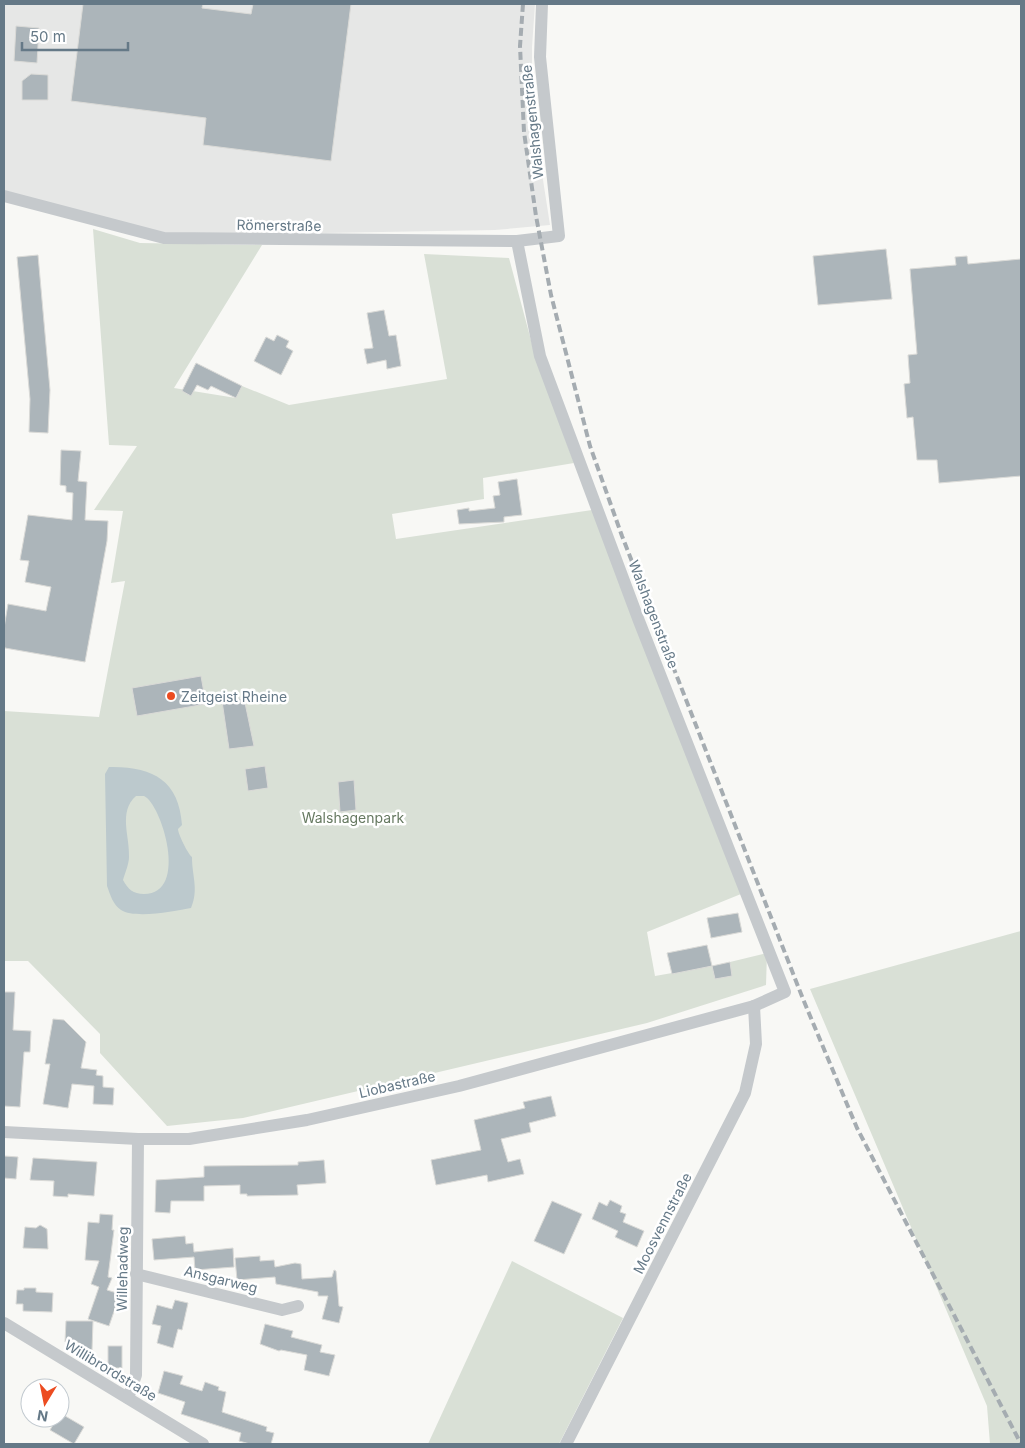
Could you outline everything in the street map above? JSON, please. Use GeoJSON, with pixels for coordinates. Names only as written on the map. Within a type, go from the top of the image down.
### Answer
{"type":"FeatureCollection","features":[{"type":"Feature","properties":{"kind":"street","name":"Walshagenstraße"},"geometry":{"type":"LineString","coordinates":[[542,4],[540,57],[559,236]]}},
{"type":"Feature","properties":{"kind":"street","name":"Römerstraße"},"geometry":{"type":"LineString","coordinates":[[4,196],[164,238],[517,241],[559,236]]}},
{"type":"Feature","properties":{"kind":"street","name":"Walshagenstraße"},"geometry":{"type":"LineString","coordinates":[[517,241],[540,356],[640,621],[785,992]]}},
{"type":"Feature","properties":{"kind":"street","name":"Liobastraße"},"geometry":{"type":"LineString","coordinates":[[4,1132],[138,1139],[189,1139],[307,1120],[459,1086],[754,1006],[785,992]]}},
{"type":"Feature","properties":{"kind":"street","name":"Moosvennstraße"},"geometry":{"type":"LineString","coordinates":[[566,1444],[745,1093],[756,1044],[754,1006]]}},
{"type":"Feature","properties":{"kind":"street","name":"Willehadweg"},"geometry":{"type":"LineString","coordinates":[[128,1398],[136,1375],[138,1139]]}},
{"type":"Feature","properties":{"kind":"street","name":"Ansgarweg"},"geometry":{"type":"LineString","coordinates":[[136,1274],[282,1310],[298,1306]]}},
{"type":"Feature","properties":{"kind":"street","name":"Willibrordstraße"},"geometry":{"type":"LineString","coordinates":[[4,1323],[203,1444]]}},
{"type":"Feature","properties":{"kind":"shaded area"},"geometry":{"type":"Polygon","coordinates":[[[5,4],[535,4],[532,47],[532,109],[550,225],[495,230],[164,236],[4,191],[5,4]]]}},
{"type":"Feature","properties":{"kind":"shaded area"},"geometry":{"type":"Polygon","coordinates":[[[109,767],[138,769],[150,773],[169,787],[180,810],[182,825],[178,832],[192,857],[195,895],[191,908],[156,914],[136,914],[121,910],[114,902],[107,886],[105,774],[109,767]],[[136,796],[127,809],[126,825],[129,857],[123,880],[131,890],[144,894],[158,890],[166,880],[169,865],[164,830],[151,802],[144,796],[136,796]]]}},
{"type":"Feature","properties":{"kind":"green space","name":"Walshagenpark"},"geometry":{"type":"Polygon","coordinates":[[[93,229],[140,243],[262,245],[174,388],[236,398],[242,386],[289,405],[447,379],[424,254],[509,258],[536,359],[574,463],[483,478],[484,499],[392,514],[396,539],[592,510],[741,894],[647,932],[655,976],[712,966],[715,979],[732,976],[730,962],[767,953],[766,985],[647,1023],[243,1118],[167,1126],[100,1053],[100,1034],[28,961],[4,961],[4,711],[99,717],[125,581],[111,583],[123,511],[94,510],[137,446],[109,445],[93,229]]]}},
{"type":"Feature","properties":{"kind":"green space"},"geometry":{"type":"Polygon","coordinates":[[[1021,931],[1021,1444],[990,1444],[987,1406],[810,989],[1021,931]]]}},
{"type":"Feature","properties":{"kind":"green space"},"geometry":{"type":"Polygon","coordinates":[[[512,1261],[623,1318],[559,1444],[428,1444],[512,1261]]]}},
{"type":"Feature","properties":{"kind":"building"},"geometry":{"type":"Polygon","coordinates":[[[83,4],[203,4],[202,8],[251,14],[253,4],[351,4],[331,161],[203,145],[206,118],[71,101],[83,4]]]}},
{"type":"Feature","properties":{"kind":"building"},"geometry":{"type":"Polygon","coordinates":[[[16,26],[39,28],[37,63],[14,61],[16,26]]]}},
{"type":"Feature","properties":{"kind":"building"},"geometry":{"type":"Polygon","coordinates":[[[31,74],[48,75],[48,100],[22,100],[22,81],[31,74]]]}},
{"type":"Feature","properties":{"kind":"building"},"geometry":{"type":"Polygon","coordinates":[[[886,249],[892,299],[818,305],[813,256],[886,249]]]}},
{"type":"Feature","properties":{"kind":"building"},"geometry":{"type":"Polygon","coordinates":[[[38,255],[50,390],[48,433],[29,432],[30,399],[17,257],[38,255]]]}},
{"type":"Feature","properties":{"kind":"building"},"geometry":{"type":"Polygon","coordinates":[[[967,256],[968,264],[1021,259],[1021,476],[939,483],[937,460],[917,460],[913,417],[907,418],[904,384],[910,383],[908,355],[917,354],[910,269],[956,265],[955,257],[967,256]]]}},
{"type":"Feature","properties":{"kind":"building"},"geometry":{"type":"Polygon","coordinates":[[[384,310],[389,336],[396,335],[401,366],[387,369],[386,360],[367,364],[364,349],[373,348],[367,313],[384,310]]]}},
{"type":"Feature","properties":{"kind":"building"},"geometry":{"type":"Polygon","coordinates":[[[277,335],[289,341],[286,347],[293,351],[281,375],[254,361],[266,337],[274,341],[277,335]]]}},
{"type":"Feature","properties":{"kind":"building"},"geometry":{"type":"Polygon","coordinates":[[[196,363],[242,386],[236,398],[211,386],[208,390],[197,385],[191,396],[182,391],[196,363]]]}},
{"type":"Feature","properties":{"kind":"building"},"geometry":{"type":"Polygon","coordinates":[[[61,450],[81,451],[78,481],[87,482],[85,520],[108,521],[107,541],[85,662],[5,648],[4,646],[4,628],[8,604],[46,611],[51,587],[25,582],[29,561],[20,560],[28,515],[72,520],[73,493],[66,492],[66,486],[60,485],[61,450]]]}},
{"type":"Feature","properties":{"kind":"building"},"geometry":{"type":"Polygon","coordinates":[[[517,479],[522,515],[504,517],[504,522],[459,524],[457,510],[469,508],[469,511],[495,508],[493,496],[500,495],[498,482],[517,479]]]}},
{"type":"Feature","properties":{"kind":"building"},"geometry":{"type":"Polygon","coordinates":[[[201,676],[206,704],[137,716],[132,688],[201,676]]]}},
{"type":"Feature","properties":{"kind":"building"},"geometry":{"type":"Polygon","coordinates":[[[244,698],[254,746],[229,749],[222,701],[244,698]]]}},
{"type":"Feature","properties":{"kind":"building"},"geometry":{"type":"Polygon","coordinates":[[[265,766],[268,788],[248,791],[245,769],[265,766]]]}},
{"type":"Feature","properties":{"kind":"building"},"geometry":{"type":"Polygon","coordinates":[[[354,780],[356,810],[340,812],[338,782],[354,780]]]}},
{"type":"Feature","properties":{"kind":"building"},"geometry":{"type":"Polygon","coordinates":[[[738,913],[742,932],[711,938],[707,918],[738,913]]]}},
{"type":"Feature","properties":{"kind":"building"},"geometry":{"type":"Polygon","coordinates":[[[707,945],[712,966],[672,974],[667,953],[707,945]]]}},
{"type":"Feature","properties":{"kind":"building"},"geometry":{"type":"Polygon","coordinates":[[[730,962],[732,976],[715,979],[712,966],[730,962]]]}},
{"type":"Feature","properties":{"kind":"building"},"geometry":{"type":"Polygon","coordinates":[[[4,992],[15,992],[13,1030],[31,1031],[30,1052],[24,1052],[20,1107],[4,1106],[4,992]]]}},
{"type":"Feature","properties":{"kind":"building"},"geometry":{"type":"Polygon","coordinates":[[[53,1019],[64,1020],[86,1042],[81,1068],[97,1070],[96,1075],[103,1076],[103,1087],[114,1088],[113,1105],[93,1104],[94,1086],[72,1084],[68,1108],[43,1104],[50,1064],[45,1064],[53,1019]]]}},
{"type":"Feature","properties":{"kind":"building"},"geometry":{"type":"Polygon","coordinates":[[[551,1096],[556,1116],[529,1123],[531,1132],[501,1139],[508,1162],[520,1159],[524,1174],[488,1182],[487,1175],[436,1185],[431,1160],[481,1150],[474,1120],[525,1108],[523,1102],[551,1096]]]}},
{"type":"Feature","properties":{"kind":"building"},"geometry":{"type":"Polygon","coordinates":[[[4,1156],[18,1157],[16,1179],[4,1178],[4,1156]]]}},
{"type":"Feature","properties":{"kind":"building"},"geometry":{"type":"Polygon","coordinates":[[[33,1158],[97,1162],[94,1196],[68,1194],[68,1197],[53,1196],[54,1181],[30,1180],[33,1158]]]}},
{"type":"Feature","properties":{"kind":"building"},"geometry":{"type":"Polygon","coordinates":[[[324,1160],[326,1183],[297,1185],[298,1195],[247,1196],[247,1194],[240,1194],[240,1185],[204,1186],[204,1201],[171,1201],[170,1213],[155,1212],[156,1180],[204,1177],[204,1166],[298,1165],[298,1162],[324,1160]]]}},
{"type":"Feature","properties":{"kind":"building"},"geometry":{"type":"Polygon","coordinates":[[[610,1200],[622,1206],[620,1212],[626,1214],[623,1222],[644,1231],[637,1247],[615,1237],[618,1231],[592,1219],[599,1202],[607,1206],[610,1200]]]}},
{"type":"Feature","properties":{"kind":"building"},"geometry":{"type":"Polygon","coordinates":[[[552,1201],[582,1214],[564,1254],[534,1241],[552,1201]]]}},
{"type":"Feature","properties":{"kind":"building"},"geometry":{"type":"Polygon","coordinates":[[[100,1214],[113,1215],[112,1230],[114,1230],[108,1277],[112,1278],[107,1290],[120,1294],[109,1326],[88,1319],[99,1287],[91,1284],[99,1261],[85,1260],[88,1222],[99,1223],[100,1214]]]}},
{"type":"Feature","properties":{"kind":"building"},"geometry":{"type":"Polygon","coordinates":[[[40,1225],[47,1229],[48,1249],[23,1248],[25,1227],[36,1228],[40,1225]]]}},
{"type":"Feature","properties":{"kind":"building"},"geometry":{"type":"Polygon","coordinates":[[[185,1236],[186,1244],[193,1243],[194,1252],[233,1248],[234,1267],[195,1270],[194,1257],[154,1260],[152,1239],[185,1236]]]}},
{"type":"Feature","properties":{"kind":"building"},"geometry":{"type":"Polygon","coordinates":[[[260,1256],[260,1261],[274,1260],[275,1267],[295,1263],[301,1264],[302,1279],[332,1277],[334,1270],[336,1271],[339,1306],[343,1307],[339,1323],[322,1319],[328,1296],[318,1296],[318,1292],[276,1284],[275,1277],[237,1280],[235,1258],[260,1256]]]}},
{"type":"Feature","properties":{"kind":"building"},"geometry":{"type":"Polygon","coordinates":[[[24,1288],[36,1288],[36,1292],[53,1293],[52,1312],[23,1311],[23,1304],[16,1304],[17,1290],[24,1290],[24,1288]]]}},
{"type":"Feature","properties":{"kind":"building"},"geometry":{"type":"Polygon","coordinates":[[[175,1300],[188,1303],[182,1330],[178,1329],[173,1348],[157,1343],[161,1326],[152,1324],[157,1305],[172,1309],[175,1300]]]}},
{"type":"Feature","properties":{"kind":"building"},"geometry":{"type":"Polygon","coordinates":[[[66,1321],[93,1321],[92,1350],[78,1350],[78,1342],[65,1342],[66,1321]]]}},
{"type":"Feature","properties":{"kind":"building"},"geometry":{"type":"Polygon","coordinates":[[[265,1324],[293,1331],[291,1337],[322,1345],[320,1352],[335,1355],[329,1376],[304,1370],[307,1355],[279,1351],[260,1344],[265,1324]]]}},
{"type":"Feature","properties":{"kind":"building"},"geometry":{"type":"Polygon","coordinates":[[[108,1346],[122,1346],[122,1368],[108,1368],[108,1346]]]}},
{"type":"Feature","properties":{"kind":"building"},"geometry":{"type":"Polygon","coordinates":[[[164,1371],[183,1376],[180,1384],[202,1391],[205,1382],[219,1387],[218,1390],[226,1392],[222,1412],[267,1427],[266,1431],[274,1433],[271,1444],[250,1444],[239,1441],[241,1433],[181,1414],[185,1402],[158,1393],[164,1371]]]}},
{"type":"Feature","properties":{"kind":"building"},"geometry":{"type":"Polygon","coordinates":[[[70,1419],[84,1427],[74,1444],[50,1430],[51,1428],[70,1428],[70,1419]]]}},
{"type":"Feature","properties":{"kind":"railway"},"geometry":{"type":"LineString","coordinates":[[523,4],[520,46],[524,132],[536,216],[551,295],[590,446],[622,536],[803,999],[857,1128],[1021,1444]]}},
{"type":"Feature","properties":{"kind":"place","name":"Zeitgeist Rheine"},"geometry":{"type":"Point","coordinates":[171,696]}}]}
